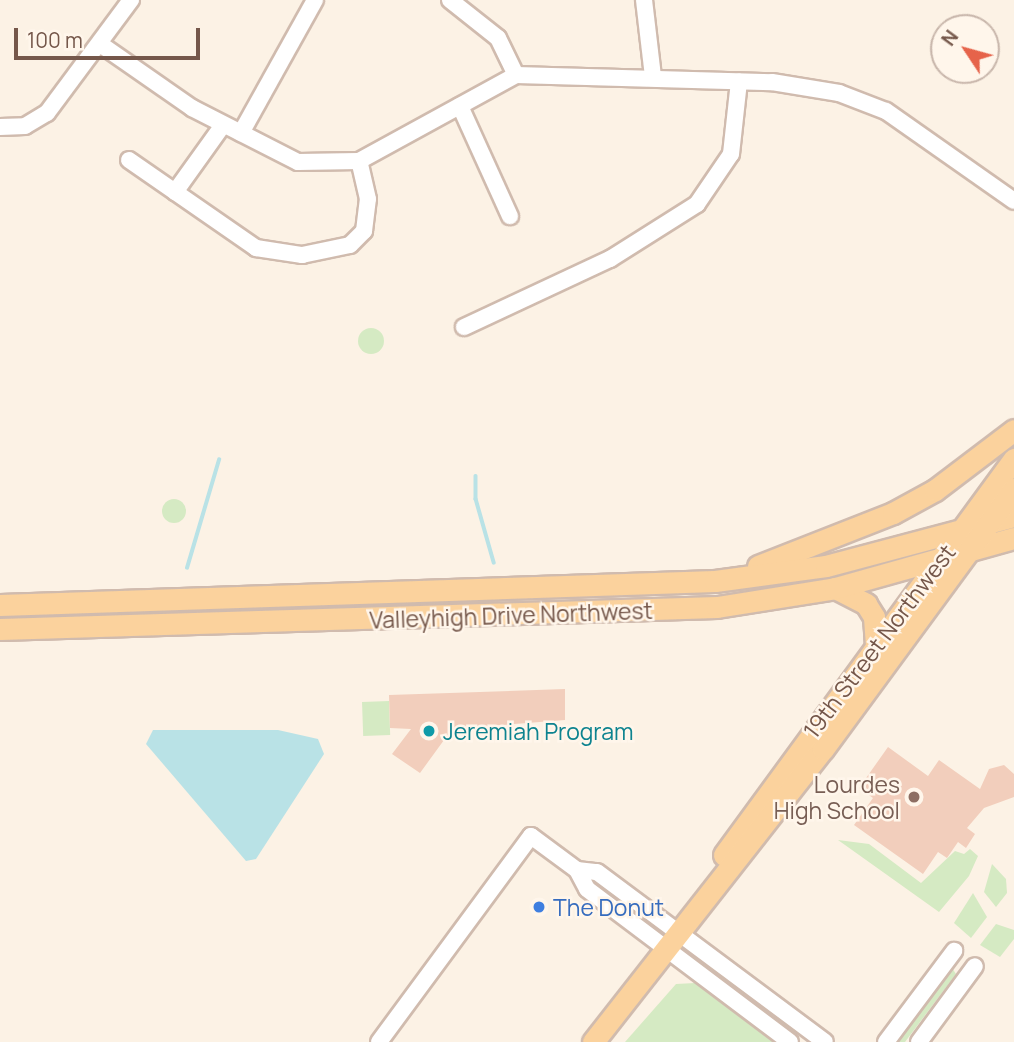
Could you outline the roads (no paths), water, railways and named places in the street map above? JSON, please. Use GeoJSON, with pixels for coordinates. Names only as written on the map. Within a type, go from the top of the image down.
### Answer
{"type":"FeatureCollection","features":[{"type":"Feature","properties":{"kind":"main road"},"geometry":{"type":"LineString","coordinates":[[715,581],[893,513],[935,490],[1014,430]]}},
{"type":"Feature","properties":{"kind":"main road","name":"19th Street Northwest"},"geometry":{"type":"LineString","coordinates":[[670,938],[729,872],[963,543],[1014,459]]}},
{"type":"Feature","properties":{"kind":"main road"},"geometry":{"type":"LineString","coordinates":[[988,523],[1014,489]]}},
{"type":"Feature","properties":{"kind":"main road","name":"Valleyhigh Drive Northwest"},"geometry":{"type":"LineString","coordinates":[[963,543],[988,523],[1014,516]]}},
{"type":"Feature","properties":{"kind":"main road","name":"Valleyhigh Drive Northwest"},"geometry":{"type":"LineString","coordinates":[[0,605],[715,581],[827,566],[963,543],[1014,538]]}},
{"type":"Feature","properties":{"kind":"main road","name":"19th Street Northwest"},"geometry":{"type":"LineString","coordinates":[[593,1042],[670,938],[876,643],[936,562],[963,543]]}},
{"type":"Feature","properties":{"kind":"main road","name":"Valleyhigh Drive Northwest"},"geometry":{"type":"LineString","coordinates":[[0,629],[681,610],[835,588],[936,562]]}},
{"type":"Feature","properties":{"kind":"main road"},"geometry":{"type":"LineString","coordinates":[[835,588],[866,604],[874,617],[876,643]]}},
{"type":"Feature","properties":{"kind":"street"},"geometry":{"type":"LineString","coordinates":[[8,128],[47,113],[131,0]]}},
{"type":"Feature","properties":{"kind":"street"},"geometry":{"type":"LineString","coordinates":[[242,133],[316,0]]}},
{"type":"Feature","properties":{"kind":"street"},"geometry":{"type":"LineString","coordinates":[[450,0],[498,38],[516,75]]}},
{"type":"Feature","properties":{"kind":"street"},"geometry":{"type":"LineString","coordinates":[[644,0],[653,77]]}},
{"type":"Feature","properties":{"kind":"street"},"geometry":{"type":"LineString","coordinates":[[100,44],[223,125],[298,162],[359,161],[516,75],[653,77],[800,84],[874,106],[1014,201]]}},
{"type":"Feature","properties":{"kind":"street"},"geometry":{"type":"LineString","coordinates":[[464,327],[610,259],[697,204],[731,154],[739,81]]}},
{"type":"Feature","properties":{"kind":"street"},"geometry":{"type":"LineString","coordinates":[[460,106],[509,216]]}},
{"type":"Feature","properties":{"kind":"street"},"geometry":{"type":"LineString","coordinates":[[175,192],[223,125]]}},
{"type":"Feature","properties":{"kind":"street"},"geometry":{"type":"LineString","coordinates":[[129,160],[256,248],[283,254],[333,251],[356,241],[368,222],[359,161]]}},
{"type":"Feature","properties":{"kind":"street"},"geometry":{"type":"LineString","coordinates":[[379,1042],[531,836],[577,870],[597,872],[790,1042]]}},
{"type":"Feature","properties":{"kind":"street"},"geometry":{"type":"LineString","coordinates":[[670,938],[825,1042]]}},
{"type":"Feature","properties":{"kind":"street"},"geometry":{"type":"LineString","coordinates":[[886,1042],[954,951]]}},
{"type":"Feature","properties":{"kind":"street"},"geometry":{"type":"LineString","coordinates":[[919,1042],[975,966]]}},
{"type":"Feature","properties":{"kind":"water"},"geometry":{"type":"Polygon","coordinates":[[[153,730],[278,730],[318,739],[324,754],[256,859],[246,861],[146,744],[153,730]]]}},
{"type":"Feature","properties":{"kind":"waterway"},"geometry":{"type":"LineString","coordinates":[[187,568],[219,460]]}},
{"type":"Feature","properties":{"kind":"waterway"},"geometry":{"type":"LineString","coordinates":[[476,476],[476,499],[494,562]]}},
{"type":"Feature","properties":{"kind":"place","name":"Jeremiah Program"},"geometry":{"type":"Point","coordinates":[429,731]}},
{"type":"Feature","properties":{"kind":"place","name":"Lourdes High School"},"geometry":{"type":"Point","coordinates":[914,797]}},
{"type":"Feature","properties":{"kind":"place","name":"The Donut"},"geometry":{"type":"Point","coordinates":[539,907]}}]}
